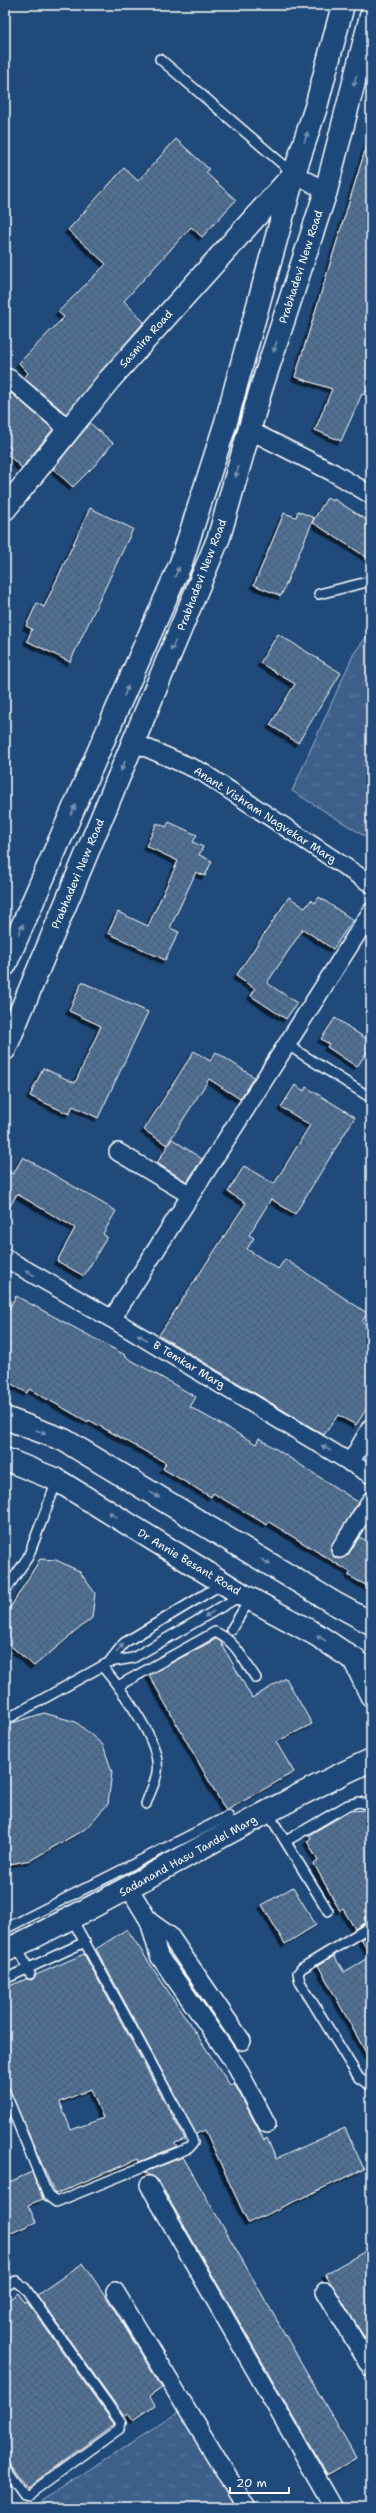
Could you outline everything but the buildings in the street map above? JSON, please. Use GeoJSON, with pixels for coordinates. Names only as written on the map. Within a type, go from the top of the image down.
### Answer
{"type":"FeatureCollection","features":[{"type":"Feature","properties":{"kind":"main road"},"geometry":{"type":"LineString","coordinates":[[5,965],[181,563],[226,422],[294,174],[316,107],[343,5]]}},
{"type":"Feature","properties":{"kind":"main road","name":"Prabhadevi New Road"},"geometry":{"type":"LineString","coordinates":[[5,1049],[219,537],[249,430],[326,191],[371,16]]}},
{"type":"Feature","properties":{"kind":"main road","name":"Sasmira Road"},"geometry":{"type":"LineString","coordinates":[[5,509],[109,380],[294,174]]}},
{"type":"Feature","properties":{"kind":"main road"},"geometry":{"type":"LineString","coordinates":[[5,1418],[64,1440],[334,1603],[371,1623]]}},
{"type":"Feature","properties":{"kind":"main road","name":"Dr Annie Besant Road"},"geometry":{"type":"LineString","coordinates":[[5,1459],[57,1480],[223,1583],[317,1635],[362,1665]]}},
{"type":"Feature","properties":{"kind":"main road"},"geometry":{"type":"LineString","coordinates":[[362,1665],[371,1695]]}},
{"type":"Feature","properties":{"kind":"main road","name":"Sadanand Hasu Tandel Marg"},"geometry":{"type":"LineString","coordinates":[[13,1938],[72,1919],[128,1888],[174,1853],[268,1813],[371,1760]]}},
{"type":"Feature","properties":{"kind":"street"},"geometry":{"type":"LineString","coordinates":[[294,174],[326,191]]}},
{"type":"Feature","properties":{"kind":"street"},"geometry":{"type":"LineString","coordinates":[[9,378],[69,430]]}},
{"type":"Feature","properties":{"kind":"street"},"geometry":{"type":"LineString","coordinates":[[249,430],[334,473],[371,494]]}},
{"type":"Feature","properties":{"kind":"street","name":"Anant Vishram Nagvekar Marg"},"geometry":{"type":"LineString","coordinates":[[133,742],[202,772],[371,884]]}},
{"type":"Feature","properties":{"kind":"street"},"geometry":{"type":"LineString","coordinates":[[112,1319],[371,912]]}},
{"type":"Feature","properties":{"kind":"street"},"geometry":{"type":"LineString","coordinates":[[118,1152],[190,1195]]}},
{"type":"Feature","properties":{"kind":"street","name":"B Temkar Marg"},"geometry":{"type":"LineString","coordinates":[[5,1258],[112,1319],[371,1475]]}},
{"type":"Feature","properties":{"kind":"street"},"geometry":{"type":"LineString","coordinates":[[350,1463],[371,1427]]}},
{"type":"Feature","properties":{"kind":"street"},"geometry":{"type":"LineString","coordinates":[[340,1549],[371,1500]]}},
{"type":"Feature","properties":{"kind":"street"},"geometry":{"type":"LineString","coordinates":[[128,1888],[149,1921],[159,1956],[237,2067],[267,2124]]}},
{"type":"Feature","properties":{"kind":"street"},"geometry":{"type":"LineString","coordinates":[[149,1921],[170,1936],[242,2041]]}},
{"type":"Feature","properties":{"kind":"street"},"geometry":{"type":"LineString","coordinates":[[148,2185],[334,2508]]}},
{"type":"Feature","properties":{"kind":"street"},"geometry":{"type":"LineString","coordinates":[[115,2291],[247,2508]]}},
{"type":"Feature","properties":{"kind":"street"},"geometry":{"type":"LineString","coordinates":[[325,2291],[371,2368]]}},
{"type":"Feature","properties":{"kind":"lane"},"geometry":{"type":"LineString","coordinates":[[160,59],[294,174]]}},
{"type":"Feature","properties":{"kind":"lane"},"geometry":{"type":"LineString","coordinates":[[319,594],[371,581]]}},
{"type":"Feature","properties":{"kind":"lane"},"geometry":{"type":"LineString","coordinates":[[286,1044],[371,1098]]}},
{"type":"Feature","properties":{"kind":"lane"},"geometry":{"type":"LineString","coordinates":[[5,1591],[28,1557],[57,1480]]}},
{"type":"Feature","properties":{"kind":"lane"},"geometry":{"type":"LineString","coordinates":[[106,1664],[124,1643],[223,1583]]}},
{"type":"Feature","properties":{"kind":"lane"},"geometry":{"type":"LineString","coordinates":[[231,1630],[247,1597]]}},
{"type":"Feature","properties":{"kind":"lane"},"geometry":{"type":"LineString","coordinates":[[5,1720],[106,1664],[133,1658],[247,1597]]}},
{"type":"Feature","properties":{"kind":"lane"},"geometry":{"type":"LineString","coordinates":[[118,1686],[215,1632],[225,1636],[233,1644],[256,1678]]}},
{"type":"Feature","properties":{"kind":"lane"},"geometry":{"type":"LineString","coordinates":[[106,1664],[118,1686],[144,1726],[153,1749],[158,1771],[146,1804]]}},
{"type":"Feature","properties":{"kind":"lane"},"geometry":{"type":"LineString","coordinates":[[286,1841],[348,1805],[359,1802],[371,1805]]}},
{"type":"Feature","properties":{"kind":"lane"},"geometry":{"type":"LineString","coordinates":[[268,1813],[328,1911]]}},
{"type":"Feature","properties":{"kind":"lane"},"geometry":{"type":"LineString","coordinates":[[29,1971],[13,1938],[174,1853],[228,1816]]}},
{"type":"Feature","properties":{"kind":"lane"},"geometry":{"type":"LineString","coordinates":[[5,2092],[48,2196],[56,2202],[189,2148],[193,2143],[190,2134],[72,1919]]}},
{"type":"Feature","properties":{"kind":"lane"},"geometry":{"type":"LineString","coordinates":[[371,1921],[302,1968],[298,1973],[300,1982],[359,2078],[368,2087],[371,2086]]}},
{"type":"Feature","properties":{"kind":"lane"},"geometry":{"type":"LineString","coordinates":[[5,1979],[29,1971],[85,1942]]}},
{"type":"Feature","properties":{"kind":"lane"},"geometry":{"type":"LineString","coordinates":[[5,2286],[16,2281],[25,2288],[120,2423],[119,2429],[28,2495],[24,2494],[5,2467]]}},
{"type":"Feature","properties":{"kind":"green space"},"geometry":{"type":"Polygon","coordinates":[[[371,631],[371,840],[292,791],[354,653],[371,631]]]}},
{"type":"Feature","properties":{"kind":"green space"},"geometry":{"type":"Polygon","coordinates":[[[192,2404],[257,2508],[37,2508],[35,2505],[192,2404]]]}}]}
